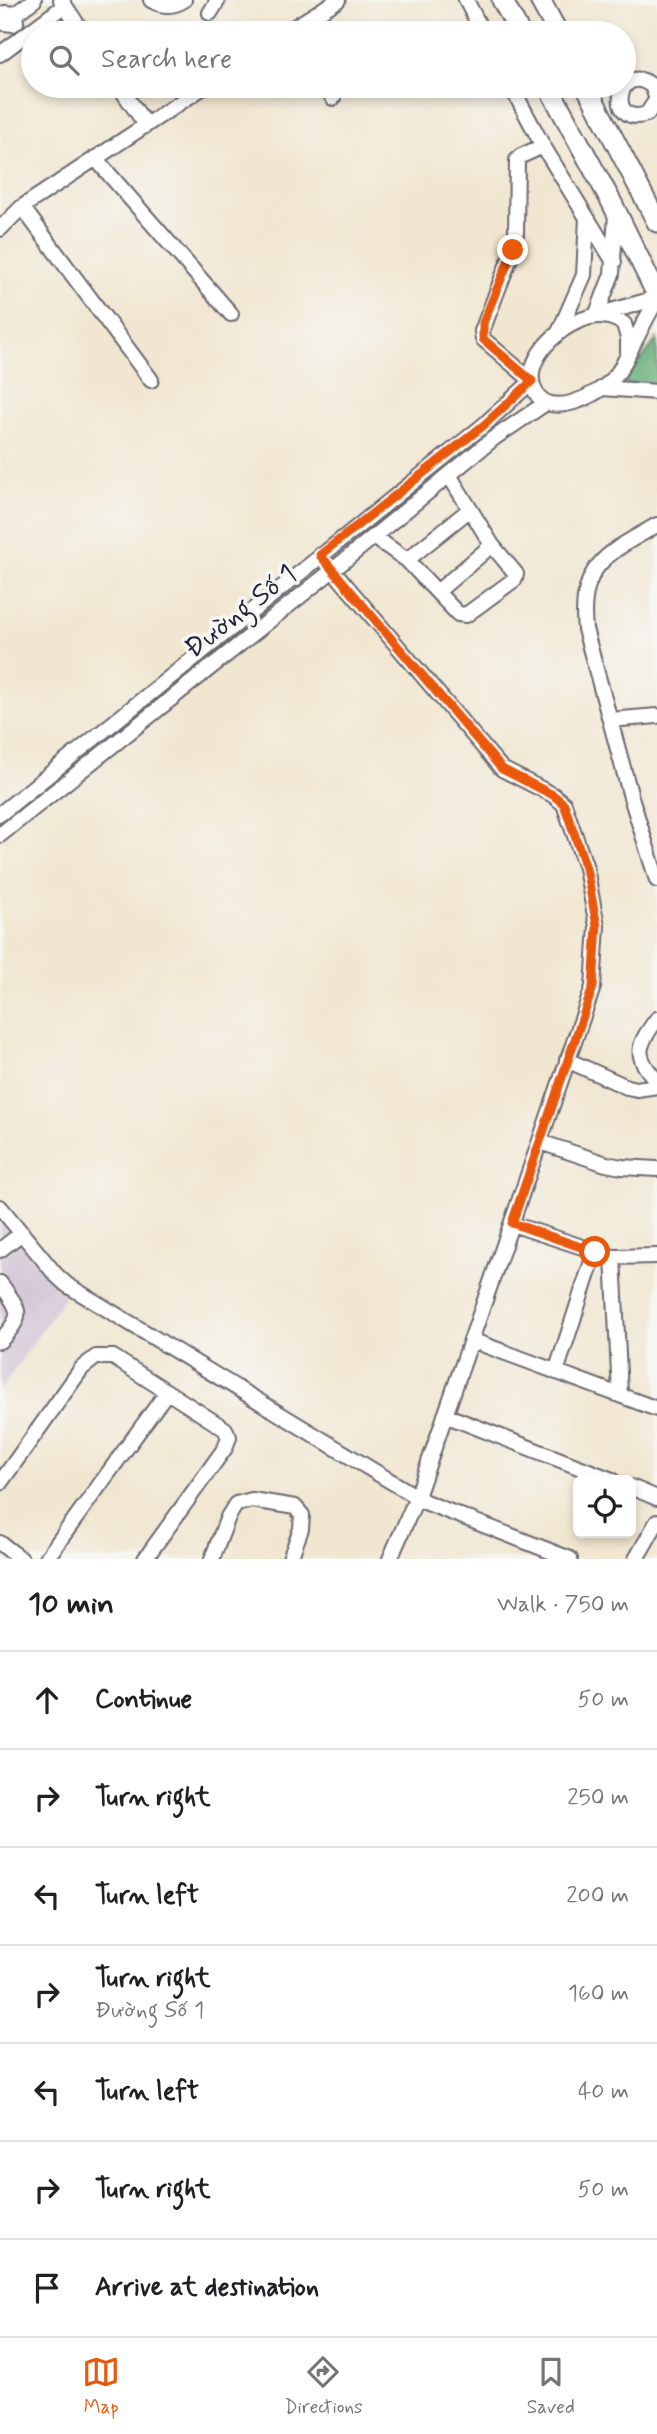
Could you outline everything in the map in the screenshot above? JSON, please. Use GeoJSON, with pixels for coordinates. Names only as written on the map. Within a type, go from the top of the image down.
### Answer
{"type":"FeatureCollection","features":[{"type":"Feature","properties":{"kind":"highway"},"geometry":{"type":"LineString","coordinates":[[502,0],[513,21]]}},
{"type":"Feature","properties":{"kind":"highway"},"geometry":{"type":"LineString","coordinates":[[540,0],[551,21]]}},
{"type":"Feature","properties":{"kind":"highway"},"geometry":{"type":"LineString","coordinates":[[554,98],[617,214],[657,297]]}},
{"type":"Feature","properties":{"kind":"highway"},"geometry":{"type":"LineString","coordinates":[[593,98],[657,222]]}},
{"type":"Feature","properties":{"kind":"street"},"geometry":{"type":"LineString","coordinates":[[21,37],[6,17],[34,0]]}},
{"type":"Feature","properties":{"kind":"street"},"geometry":{"type":"LineString","coordinates":[[151,0],[162,5],[173,5],[184,0]]}},
{"type":"Feature","properties":{"kind":"street"},"geometry":{"type":"LineString","coordinates":[[305,21],[338,0]]}},
{"type":"Feature","properties":{"kind":"street"},"geometry":{"type":"LineString","coordinates":[[466,0],[477,21]]}},
{"type":"Feature","properties":{"kind":"street"},"geometry":{"type":"LineString","coordinates":[[41,21],[62,3],[75,21]]}},
{"type":"Feature","properties":{"kind":"street"},"geometry":{"type":"LineString","coordinates":[[0,54],[21,39]]}},
{"type":"Feature","properties":{"kind":"street"},"geometry":{"type":"LineString","coordinates":[[621,98],[622,106],[630,114],[647,114],[657,99],[652,86],[642,80],[636,80]]}},
{"type":"Feature","properties":{"kind":"street"},"geometry":{"type":"LineString","coordinates":[[127,98],[146,125]]}},
{"type":"Feature","properties":{"kind":"street"},"geometry":{"type":"LineString","coordinates":[[0,229],[22,207],[187,98]]}},
{"type":"Feature","properties":{"kind":"street"},"geometry":{"type":"LineString","coordinates":[[517,98],[542,146],[614,262]]}},
{"type":"Feature","properties":{"kind":"street"},"geometry":{"type":"LineString","coordinates":[[596,104],[610,98]]}},
{"type":"Feature","properties":{"kind":"street"},"geometry":{"type":"LineString","coordinates":[[542,146],[517,160],[516,234],[513,250],[482,331],[483,339],[532,381],[536,394],[546,403],[575,403],[603,388],[619,372],[657,297]]}},
{"type":"Feature","properties":{"kind":"street"},"geometry":{"type":"LineString","coordinates":[[94,158],[231,314]]}},
{"type":"Feature","properties":{"kind":"street"},"geometry":{"type":"LineString","coordinates":[[22,207],[151,380]]}},
{"type":"Feature","properties":{"kind":"street"},"geometry":{"type":"LineString","coordinates":[[596,316],[608,288],[614,262],[617,214]]}},
{"type":"Feature","properties":{"kind":"street"},"geometry":{"type":"LineString","coordinates":[[559,332],[584,275],[587,217]]}},
{"type":"Feature","properties":{"kind":"street"},"geometry":{"type":"LineString","coordinates":[[532,381],[540,353],[559,332],[577,321],[657,297]]}},
{"type":"Feature","properties":{"kind":"street"},"geometry":{"type":"LineString","coordinates":[[596,316],[612,317],[624,324],[628,338],[628,355]]}},
{"type":"Feature","properties":{"kind":"street","name":"Đường Số 1"},"geometry":{"type":"LineString","coordinates":[[0,814],[484,425],[532,381]]}},
{"type":"Feature","properties":{"kind":"street"},"geometry":{"type":"LineString","coordinates":[[603,388],[657,392]]}},
{"type":"Feature","properties":{"kind":"street","name":"Đường Số 1"},"geometry":{"type":"LineString","coordinates":[[0,835],[494,438],[546,403]]}},
{"type":"Feature","properties":{"kind":"street"},"geometry":{"type":"LineString","coordinates":[[374,537],[407,560],[458,614],[466,615],[515,579],[516,573],[492,545],[449,475]]}},
{"type":"Feature","properties":{"kind":"street"},"geometry":{"type":"LineString","coordinates":[[407,560],[470,510]]}},
{"type":"Feature","properties":{"kind":"street"},"geometry":{"type":"LineString","coordinates":[[657,526],[611,551],[596,567],[587,586],[582,607],[585,629],[657,880]]}},
{"type":"Feature","properties":{"kind":"street"},"geometry":{"type":"LineString","coordinates":[[437,592],[492,545]]}},
{"type":"Feature","properties":{"kind":"street"},"geometry":{"type":"LineString","coordinates":[[320,555],[502,769],[553,795],[564,804],[586,868],[597,926],[593,987],[417,1497],[390,1559]]}},
{"type":"Feature","properties":{"kind":"street"},"geometry":{"type":"LineString","coordinates":[[610,720],[657,716]]}},
{"type":"Feature","properties":{"kind":"street"},"geometry":{"type":"LineString","coordinates":[[657,1018],[643,1038],[640,1055],[642,1063],[657,1081]]}},
{"type":"Feature","properties":{"kind":"street"},"geometry":{"type":"LineString","coordinates":[[568,1060],[628,1087],[637,1089],[657,1086]]}},
{"type":"Feature","properties":{"kind":"street"},"geometry":{"type":"LineString","coordinates":[[540,1142],[606,1164],[657,1168]]}},
{"type":"Feature","properties":{"kind":"street"},"geometry":{"type":"LineString","coordinates":[[0,1208],[67,1285],[425,1503],[570,1559]]}},
{"type":"Feature","properties":{"kind":"street"},"geometry":{"type":"LineString","coordinates":[[512,1223],[613,1257],[657,1256]]}},
{"type":"Feature","properties":{"kind":"street"},"geometry":{"type":"LineString","coordinates":[[0,1250],[22,1233]]}},
{"type":"Feature","properties":{"kind":"street"},"geometry":{"type":"LineString","coordinates":[[556,1372],[595,1252]]}},
{"type":"Feature","properties":{"kind":"street"},"geometry":{"type":"LineString","coordinates":[[613,1257],[620,1393]]}},
{"type":"Feature","properties":{"kind":"street"},"geometry":{"type":"LineString","coordinates":[[0,1283],[17,1306],[18,1313],[16,1324],[0,1341]]}},
{"type":"Feature","properties":{"kind":"street"},"geometry":{"type":"LineString","coordinates":[[471,1340],[653,1405]]}},
{"type":"Feature","properties":{"kind":"street"},"geometry":{"type":"LineString","coordinates":[[0,1483],[82,1368],[96,1357],[113,1357],[225,1429],[229,1437],[225,1448],[145,1559]]}},
{"type":"Feature","properties":{"kind":"street"},"geometry":{"type":"LineString","coordinates":[[46,1559],[167,1392]]}},
{"type":"Feature","properties":{"kind":"street"},"geometry":{"type":"LineString","coordinates":[[445,1415],[599,1475]]}},
{"type":"Feature","properties":{"kind":"street"},"geometry":{"type":"LineString","coordinates":[[636,1490],[657,1498]]}},
{"type":"Feature","properties":{"kind":"street"},"geometry":{"type":"LineString","coordinates":[[212,1559],[228,1517],[236,1504],[252,1500],[295,1507],[302,1516],[301,1529],[290,1559]]}},
{"type":"Feature","properties":{"kind":"street"},"geometry":{"type":"LineString","coordinates":[[636,1559],[657,1522]]}},
{"type":"Feature","properties":{"kind":"street"},"geometry":{"type":"LineString","coordinates":[[0,1543],[21,1559]]}},
{"type":"Feature","properties":{"kind":"shaded area"},"geometry":{"type":"Polygon","coordinates":[[[0,1220],[65,1296],[0,1391],[0,1220]]]}},
{"type":"Feature","properties":{"kind":"green space"},"geometry":{"type":"Polygon","coordinates":[[[657,339],[657,386],[625,384],[624,381],[657,339]]]}},
{"type":"Feature","properties":{"kind":"route"},"geometry":{"type":"LineString","coordinates":[[513,250],[483,323],[483,339],[532,381],[484,425],[320,555],[502,769],[553,795],[564,804],[586,868],[597,926],[593,987],[512,1223],[595,1252]]}}]}
